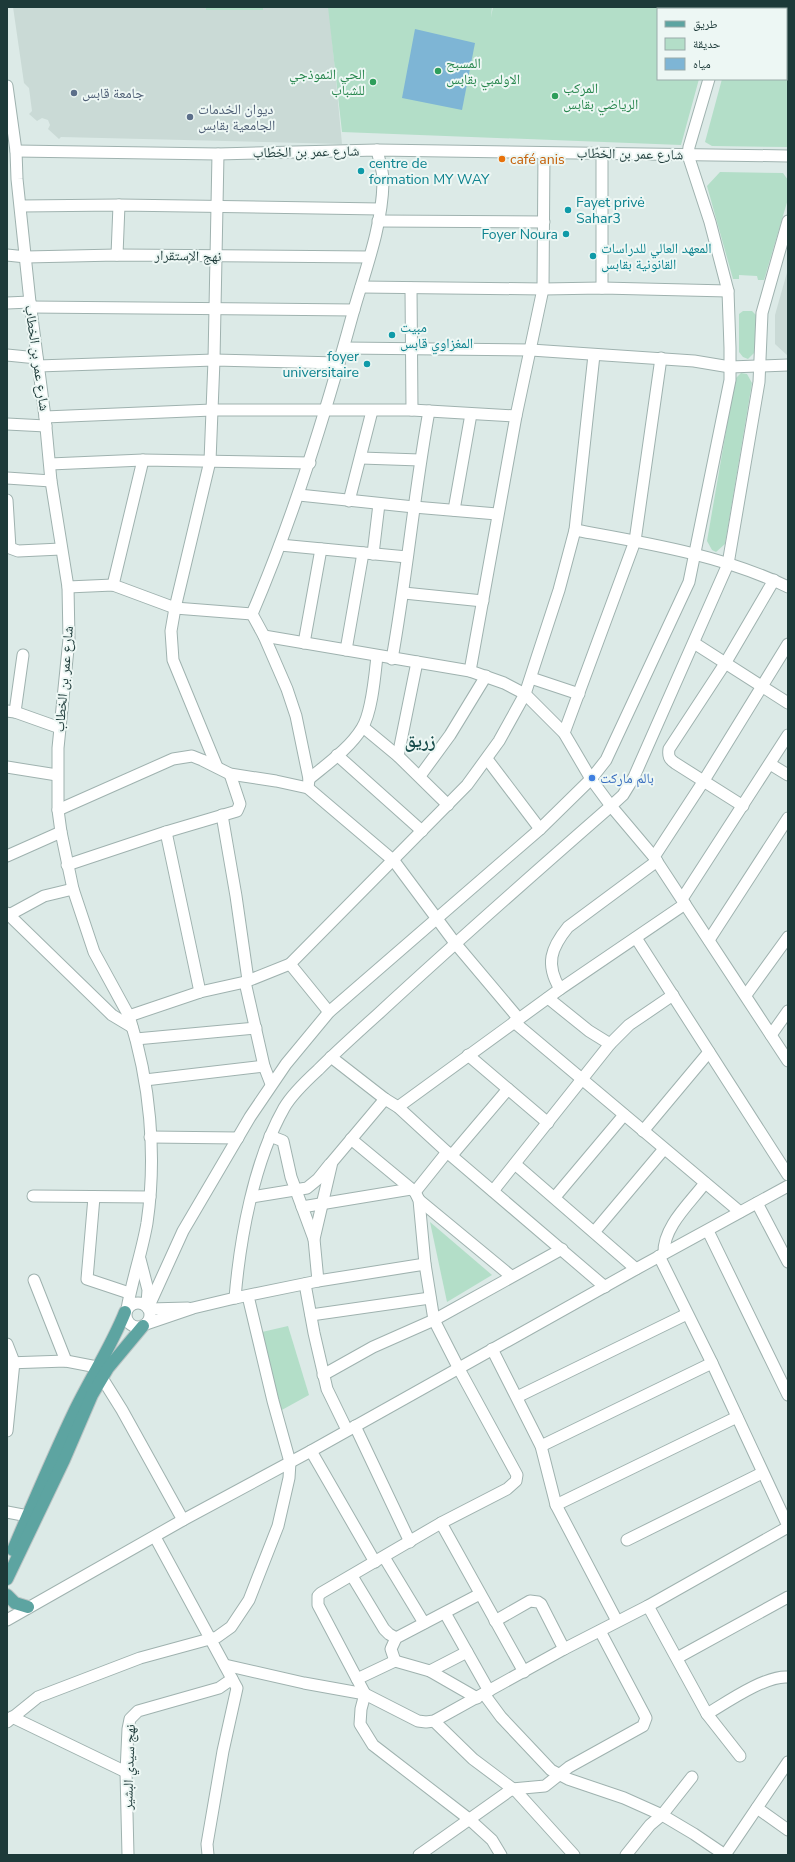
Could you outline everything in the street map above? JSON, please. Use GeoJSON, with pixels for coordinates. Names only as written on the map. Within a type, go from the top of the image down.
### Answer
{"type":"FeatureCollection","features":[{"type":"Feature","properties":{"kind":"main road"},"geometry":{"type":"LineString","coordinates":[[7,1579],[64,1460],[126,1311]]}},
{"type":"Feature","properties":{"kind":"main road"},"geometry":{"type":"LineString","coordinates":[[7,1561],[74,1412],[100,1372],[145,1325]]}},
{"type":"Feature","properties":{"kind":"main road"},"geometry":{"type":"LineString","coordinates":[[7,1595],[15,1603],[28,1607]]}},
{"type":"Feature","properties":{"kind":"street"},"geometry":{"type":"LineString","coordinates":[[148,1308],[184,1230],[271,1084],[307,1037],[330,1012],[540,829],[591,779],[606,760],[689,582],[696,555],[730,380],[728,291],[710,222],[688,155],[709,80]]}},
{"type":"Feature","properties":{"kind":"street","name":"شارع عمر بن الخطاب"},"geometry":{"type":"LineString","coordinates":[[7,86],[9,117],[16,151],[12,178],[21,206],[30,305],[46,421],[51,481],[68,587],[69,639],[57,775],[58,810],[61,832],[73,890],[94,952],[129,1016],[136,1039],[145,1080],[150,1137],[150,1197],[140,1259],[126,1311]]}},
{"type":"Feature","properties":{"kind":"street"},"geometry":{"type":"LineString","coordinates":[[252,614],[280,545],[310,463],[361,287],[378,221],[384,182],[377,150]]}},
{"type":"Feature","properties":{"kind":"street","name":"شارع عمر بن الخطّاب"},"geometry":{"type":"LineString","coordinates":[[16,151],[218,154],[377,150],[788,156]]}},
{"type":"Feature","properties":{"kind":"street"},"geometry":{"type":"LineString","coordinates":[[470,671],[497,514],[516,416],[544,289],[544,153]]}},
{"type":"Feature","properties":{"kind":"street"},"geometry":{"type":"LineString","coordinates":[[217,767],[173,660],[171,631],[175,608],[210,461],[214,360],[218,154]]}},
{"type":"Feature","properties":{"kind":"street"},"geometry":{"type":"LineString","coordinates":[[602,154],[602,288]]}},
{"type":"Feature","properties":{"kind":"street"},"geometry":{"type":"LineString","coordinates":[[116,255],[119,205]]}},
{"type":"Feature","properties":{"kind":"street"},"geometry":{"type":"LineString","coordinates":[[21,206],[217,206],[380,210]]}},
{"type":"Feature","properties":{"kind":"street"},"geometry":{"type":"LineString","coordinates":[[378,221],[544,222]]}},
{"type":"Feature","properties":{"kind":"street"},"geometry":{"type":"LineString","coordinates":[[235,1298],[238,1260],[252,1197],[270,1136],[284,1107],[331,1057],[455,943],[611,806],[623,794],[634,776],[728,564],[761,366],[762,313],[788,221]]}},
{"type":"Feature","properties":{"kind":"street","name":"نهج الإستقرار"},"geometry":{"type":"LineString","coordinates":[[7,255],[26,257],[116,255],[216,257],[369,257]]}},
{"type":"Feature","properties":{"kind":"street"},"geometry":{"type":"LineString","coordinates":[[361,287],[544,289],[602,288],[728,291]]}},
{"type":"Feature","properties":{"kind":"street"},"geometry":{"type":"LineString","coordinates":[[411,288],[412,410]]}},
{"type":"Feature","properties":{"kind":"street"},"geometry":{"type":"LineString","coordinates":[[7,303],[30,305],[354,310]]}},
{"type":"Feature","properties":{"kind":"street"},"geometry":{"type":"LineString","coordinates":[[344,348],[531,350],[694,360],[730,367],[788,365]]}},
{"type":"Feature","properties":{"kind":"street"},"geometry":{"type":"LineString","coordinates":[[7,355],[38,362],[214,360],[339,363]]}},
{"type":"Feature","properties":{"kind":"street"},"geometry":{"type":"LineString","coordinates":[[129,1016],[200,992],[246,981],[290,964],[448,805],[467,785],[487,759],[525,694],[543,643],[575,530],[594,355]]}},
{"type":"Feature","properties":{"kind":"street"},"geometry":{"type":"LineString","coordinates":[[564,733],[635,541],[661,358]]}},
{"type":"Feature","properties":{"kind":"street"},"geometry":{"type":"LineString","coordinates":[[7,424],[212,410],[412,410],[516,416]]}},
{"type":"Feature","properties":{"kind":"street"},"geometry":{"type":"LineString","coordinates":[[349,500],[372,411]]}},
{"type":"Feature","properties":{"kind":"street"},"geometry":{"type":"LineString","coordinates":[[392,658],[404,593],[407,557],[420,460],[429,411]]}},
{"type":"Feature","properties":{"kind":"street"},"geometry":{"type":"LineString","coordinates":[[454,510],[471,414]]}},
{"type":"Feature","properties":{"kind":"street"},"geometry":{"type":"LineString","coordinates":[[361,458],[420,460]]}},
{"type":"Feature","properties":{"kind":"street"},"geometry":{"type":"LineString","coordinates":[[50,464],[143,460],[310,463]]}},
{"type":"Feature","properties":{"kind":"street"},"geometry":{"type":"LineString","coordinates":[[113,585],[143,460]]}},
{"type":"Feature","properties":{"kind":"street"},"geometry":{"type":"LineString","coordinates":[[7,478],[51,481]]}},
{"type":"Feature","properties":{"kind":"street"},"geometry":{"type":"LineString","coordinates":[[299,495],[379,504],[497,514]]}},
{"type":"Feature","properties":{"kind":"street"},"geometry":{"type":"LineString","coordinates":[[7,500],[10,548],[18,551],[61,549]]}},
{"type":"Feature","properties":{"kind":"street"},"geometry":{"type":"LineString","coordinates":[[346,650],[379,504]]}},
{"type":"Feature","properties":{"kind":"street"},"geometry":{"type":"LineString","coordinates":[[575,530],[635,541],[696,555],[728,564],[774,580],[788,587]]}},
{"type":"Feature","properties":{"kind":"street"},"geometry":{"type":"LineString","coordinates":[[280,545],[407,557]]}},
{"type":"Feature","properties":{"kind":"street"},"geometry":{"type":"LineString","coordinates":[[304,643],[321,549]]}},
{"type":"Feature","properties":{"kind":"street"},"geometry":{"type":"LineString","coordinates":[[743,806],[670,760],[669,749],[726,662],[774,580]]}},
{"type":"Feature","properties":{"kind":"street"},"geometry":{"type":"LineString","coordinates":[[68,587],[113,585],[175,608],[252,614]]}},
{"type":"Feature","properties":{"kind":"street"},"geometry":{"type":"LineString","coordinates":[[404,593],[483,601]]}},
{"type":"Feature","properties":{"kind":"street"},"geometry":{"type":"LineString","coordinates":[[252,614],[264,636],[287,689],[296,716],[309,783],[394,861],[455,943],[517,1020],[582,1080],[740,1212]]}},
{"type":"Feature","properties":{"kind":"street"},"geometry":{"type":"LineString","coordinates":[[264,636],[470,671],[504,683],[525,694],[564,733],[591,779],[611,806],[656,859],[788,1061]]}},
{"type":"Feature","properties":{"kind":"street"},"geometry":{"type":"LineString","coordinates":[[694,642],[788,702]]}},
{"type":"Feature","properties":{"kind":"street"},"geometry":{"type":"LineString","coordinates":[[560,989],[553,977],[550,963],[558,939],[568,927],[656,859],[788,644]]}},
{"type":"Feature","properties":{"kind":"street"},"geometry":{"type":"LineString","coordinates":[[23,655],[9,712],[60,728]]}},
{"type":"Feature","properties":{"kind":"street"},"geometry":{"type":"LineString","coordinates":[[58,810],[178,758],[192,756],[230,774],[276,781],[309,783],[363,727],[375,679],[377,656]]}},
{"type":"Feature","properties":{"kind":"street"},"geometry":{"type":"LineString","coordinates":[[398,756],[417,662]]}},
{"type":"Feature","properties":{"kind":"street"},"geometry":{"type":"LineString","coordinates":[[420,776],[454,729],[486,676]]}},
{"type":"Feature","properties":{"kind":"street"},"geometry":{"type":"LineString","coordinates":[[531,678],[579,694]]}},
{"type":"Feature","properties":{"kind":"street"},"geometry":{"type":"LineString","coordinates":[[363,727],[420,776],[448,805]]}},
{"type":"Feature","properties":{"kind":"street"},"geometry":{"type":"LineString","coordinates":[[398,1107],[560,989],[636,938],[684,901],[788,735]]}},
{"type":"Feature","properties":{"kind":"street"},"geometry":{"type":"LineString","coordinates":[[337,755],[422,832]]}},
{"type":"Feature","properties":{"kind":"street"},"geometry":{"type":"LineString","coordinates":[[487,759],[540,829]]}},
{"type":"Feature","properties":{"kind":"street"},"geometry":{"type":"LineString","coordinates":[[770,764],[788,775]]}},
{"type":"Feature","properties":{"kind":"street"},"geometry":{"type":"LineString","coordinates":[[7,767],[57,775]]}},
{"type":"Feature","properties":{"kind":"street"},"geometry":{"type":"LineString","coordinates":[[67,865],[166,832],[233,813],[239,808],[240,804],[230,774]]}},
{"type":"Feature","properties":{"kind":"street"},"geometry":{"type":"LineString","coordinates":[[222,815],[236,896],[246,981],[264,1066],[271,1084]]}},
{"type":"Feature","properties":{"kind":"street"},"geometry":{"type":"LineString","coordinates":[[709,940],[788,818]]}},
{"type":"Feature","properties":{"kind":"street"},"geometry":{"type":"LineString","coordinates":[[7,856],[61,832]]}},
{"type":"Feature","properties":{"kind":"street"},"geometry":{"type":"LineString","coordinates":[[166,832],[200,992]]}},
{"type":"Feature","properties":{"kind":"street"},"geometry":{"type":"LineString","coordinates":[[73,890],[44,896],[8,914],[112,1015],[132,1027]]}},
{"type":"Feature","properties":{"kind":"street"},"geometry":{"type":"LineString","coordinates":[[746,995],[788,936]]}},
{"type":"Feature","properties":{"kind":"street"},"geometry":{"type":"LineString","coordinates":[[636,938],[788,1175]]}},
{"type":"Feature","properties":{"kind":"street"},"geometry":{"type":"LineString","coordinates":[[290,964],[330,1012]]}},
{"type":"Feature","properties":{"kind":"street"},"geometry":{"type":"LineString","coordinates":[[493,1191],[610,1044],[629,1025],[673,995]]}},
{"type":"Feature","properties":{"kind":"street"},"geometry":{"type":"LineString","coordinates":[[548,998],[589,1031],[610,1044]]}},
{"type":"Feature","properties":{"kind":"street"},"geometry":{"type":"LineString","coordinates":[[771,1034],[788,1011]]}},
{"type":"Feature","properties":{"kind":"street"},"geometry":{"type":"LineString","coordinates":[[136,1039],[256,1028]]}},
{"type":"Feature","properties":{"kind":"street"},"geometry":{"type":"LineString","coordinates":[[642,1130],[709,1052]]}},
{"type":"Feature","properties":{"kind":"street"},"geometry":{"type":"LineString","coordinates":[[468,1055],[548,1123]]}},
{"type":"Feature","properties":{"kind":"street"},"geometry":{"type":"LineString","coordinates":[[331,1057],[385,1099],[398,1107],[450,1154],[605,1287]]}},
{"type":"Feature","properties":{"kind":"street"},"geometry":{"type":"LineString","coordinates":[[145,1080],[264,1066]]}},
{"type":"Feature","properties":{"kind":"street"},"geometry":{"type":"LineString","coordinates":[[302,1207],[415,1194],[508,1089]]}},
{"type":"Feature","properties":{"kind":"street"},"geometry":{"type":"LineString","coordinates":[[252,1197],[296,1191],[313,1185],[385,1099]]}},
{"type":"Feature","properties":{"kind":"street"},"geometry":{"type":"LineString","coordinates":[[555,1197],[624,1115]]}},
{"type":"Feature","properties":{"kind":"street"},"geometry":{"type":"LineString","coordinates":[[270,1136],[284,1141],[291,1177],[314,1239],[318,1281]]}},
{"type":"Feature","properties":{"kind":"street"},"geometry":{"type":"LineString","coordinates":[[150,1137],[238,1138]]}},
{"type":"Feature","properties":{"kind":"street"},"geometry":{"type":"LineString","coordinates":[[351,1139],[511,1276]]}},
{"type":"Feature","properties":{"kind":"street"},"geometry":{"type":"LineString","coordinates":[[595,1232],[664,1149]]}},
{"type":"Feature","properties":{"kind":"street"},"geometry":{"type":"LineString","coordinates":[[314,1239],[332,1162]]}},
{"type":"Feature","properties":{"kind":"street"},"geometry":{"type":"LineString","coordinates":[[515,1164],[636,1268]]}},
{"type":"Feature","properties":{"kind":"street"},"geometry":{"type":"LineString","coordinates":[[225,1665],[304,1683],[365,1694],[418,1721],[434,1722],[564,1649],[648,1606],[788,1526],[712,1363],[687,1314],[661,1255],[672,1226],[705,1183]]}},
{"type":"Feature","properties":{"kind":"street"},"geometry":{"type":"LineString","coordinates":[[7,1620],[183,1520],[459,1369],[636,1268],[708,1231],[788,1186]]}},
{"type":"Feature","properties":{"kind":"street"},"geometry":{"type":"LineString","coordinates":[[415,1194],[434,1320],[459,1369],[517,1474],[516,1481],[506,1489],[441,1523],[321,1593],[317,1600],[318,1605],[365,1694],[361,1709],[360,1724],[373,1745],[469,1819],[492,1840],[501,1855]]}},
{"type":"Feature","properties":{"kind":"street"},"geometry":{"type":"LineString","coordinates":[[34,1196],[150,1197]]}},
{"type":"Feature","properties":{"kind":"street"},"geometry":{"type":"LineString","coordinates":[[94,1196],[87,1279],[130,1292]]}},
{"type":"Feature","properties":{"kind":"street"},"geometry":{"type":"LineString","coordinates":[[757,1203],[787,1258]]}},
{"type":"Feature","properties":{"kind":"street"},"geometry":{"type":"LineString","coordinates":[[708,1231],[788,1395]]}},
{"type":"Feature","properties":{"kind":"street"},"geometry":{"type":"LineString","coordinates":[[324,1375],[373,1347],[434,1320],[562,1249]]}},
{"type":"Feature","properties":{"kind":"street"},"geometry":{"type":"LineString","coordinates":[[140,1259],[148,1290],[148,1308],[150,1317],[145,1325]]}},
{"type":"Feature","properties":{"kind":"street"},"geometry":{"type":"LineString","coordinates":[[193,1308],[148,1308],[136,1302],[126,1311],[129,1323],[135,1327],[145,1325],[193,1308],[235,1298],[318,1281],[425,1264]]}},
{"type":"Feature","properties":{"kind":"street"},"geometry":{"type":"LineString","coordinates":[[34,1280],[66,1361]]}},
{"type":"Feature","properties":{"kind":"street"},"geometry":{"type":"LineString","coordinates":[[305,1284],[310,1315],[327,1389],[351,1428],[410,1542]]}},
{"type":"Feature","properties":{"kind":"street"},"geometry":{"type":"LineString","coordinates":[[126,1772],[9,1719],[38,1697],[140,1658],[217,1637],[231,1627],[249,1600],[278,1526],[289,1478],[290,1462],[273,1402],[248,1296]]}},
{"type":"Feature","properties":{"kind":"street"},"geometry":{"type":"LineString","coordinates":[[310,1315],[430,1298]]}},
{"type":"Feature","properties":{"kind":"street"},"geometry":{"type":"LineString","coordinates":[[516,1397],[687,1314]]}},
{"type":"Feature","properties":{"kind":"street"},"geometry":{"type":"LineString","coordinates":[[7,1344],[11,1363],[7,1431]]}},
{"type":"Feature","properties":{"kind":"street"},"geometry":{"type":"LineString","coordinates":[[492,1349],[541,1446],[556,1505],[617,1621]]}},
{"type":"Feature","properties":{"kind":"street"},"geometry":{"type":"LineString","coordinates":[[11,1363],[66,1361],[100,1372],[183,1520]]}},
{"type":"Feature","properties":{"kind":"street"},"geometry":{"type":"LineString","coordinates":[[541,1446],[712,1363]]}},
{"type":"Feature","properties":{"kind":"street"},"geometry":{"type":"LineString","coordinates":[[556,1505],[737,1417]]}},
{"type":"Feature","properties":{"kind":"street"},"geometry":{"type":"LineString","coordinates":[[311,1451],[380,1559],[424,1624]]}},
{"type":"Feature","properties":{"kind":"street"},"geometry":{"type":"LineString","coordinates":[[627,1540],[762,1473]]}},
{"type":"Feature","properties":{"kind":"street"},"geometry":{"type":"LineString","coordinates":[[7,1512],[28,1516]]}},
{"type":"Feature","properties":{"kind":"street"},"geometry":{"type":"LineString","coordinates":[[441,1523],[524,1672]]}},
{"type":"Feature","properties":{"kind":"street"},"geometry":{"type":"LineString","coordinates":[[154,1537],[237,1688],[223,1751],[207,1844],[208,1855]]}},
{"type":"Feature","properties":{"kind":"street"},"geometry":{"type":"LineString","coordinates":[[352,1576],[384,1629],[388,1634],[396,1638]]}},
{"type":"Feature","properties":{"kind":"street"},"geometry":{"type":"LineString","coordinates":[[395,1661],[391,1649],[396,1638],[480,1594]]}},
{"type":"Feature","properties":{"kind":"street"},"geometry":{"type":"LineString","coordinates":[[677,1658],[788,1597]]}},
{"type":"Feature","properties":{"kind":"street"},"geometry":{"type":"LineString","coordinates":[[495,1621],[530,1601],[538,1602],[541,1604],[564,1649]]}},
{"type":"Feature","properties":{"kind":"street"},"geometry":{"type":"LineString","coordinates":[[648,1606],[707,1714],[740,1756]]}},
{"type":"Feature","properties":{"kind":"street"},"geometry":{"type":"LineString","coordinates":[[445,1613],[467,1652],[483,1694],[501,1717],[537,1757],[551,1770],[624,1798],[662,1815],[725,1855],[788,1762]]}},
{"type":"Feature","properties":{"kind":"street"},"geometry":{"type":"LineString","coordinates":[[418,1855],[512,1789],[545,1786],[569,1767],[638,1730],[645,1722],[643,1712],[600,1631]]}},
{"type":"Feature","properties":{"kind":"street"},"geometry":{"type":"LineString","coordinates":[[430,1671],[467,1652]]}},
{"type":"Feature","properties":{"kind":"street"},"geometry":{"type":"LineString","coordinates":[[357,1679],[395,1661],[430,1671],[483,1694]]}},
{"type":"Feature","properties":{"kind":"street"},"geometry":{"type":"LineString","coordinates":[[707,1714],[764,1682],[774,1678],[788,1677]]}},
{"type":"Feature","properties":{"kind":"street","name":"نهج سيدي البشير"},"geometry":{"type":"LineString","coordinates":[[128,1855],[126,1772],[128,1723],[133,1714],[138,1711],[219,1688],[232,1679]]}},
{"type":"Feature","properties":{"kind":"street"},"geometry":{"type":"LineString","coordinates":[[434,1722],[473,1759],[529,1804],[574,1855]]}},
{"type":"Feature","properties":{"kind":"street"},"geometry":{"type":"LineString","coordinates":[[626,1855],[650,1825],[662,1815],[692,1777]]}},
{"type":"Feature","properties":{"kind":"street"},"geometry":{"type":"LineString","coordinates":[[757,1808],[788,1830]]}},
{"type":"Feature","properties":{"kind":"shaded area"},"geometry":{"type":"Polygon","coordinates":[[[13,7],[329,7],[342,144],[61,137],[59,139],[48,129],[50,125],[48,120],[42,118],[37,121],[29,114],[32,111],[29,88],[24,83],[13,7]]]}},
{"type":"Feature","properties":{"kind":"shaded area"},"geometry":{"type":"Polygon","coordinates":[[[788,269],[788,356],[775,344],[775,315],[788,269]]]}},
{"type":"Feature","properties":{"kind":"green space"},"geometry":{"type":"Polygon","coordinates":[[[206,7],[263,7],[263,10],[206,10],[206,7]]]}},
{"type":"Feature","properties":{"kind":"green space"},"geometry":{"type":"Polygon","coordinates":[[[328,7],[492,7],[491,17],[493,7],[719,7],[657,8],[657,80],[699,80],[681,145],[342,132],[328,7]]]}},
{"type":"Feature","properties":{"kind":"green space"},"geometry":{"type":"Polygon","coordinates":[[[788,32],[788,147],[712,146],[705,142],[722,80],[787,80],[788,32]]]}},
{"type":"Feature","properties":{"kind":"green space"},"geometry":{"type":"Polygon","coordinates":[[[720,172],[783,173],[788,180],[788,199],[764,280],[758,280],[757,276],[739,275],[739,279],[733,279],[707,186],[720,172]]]}},
{"type":"Feature","properties":{"kind":"green space"},"geometry":{"type":"Polygon","coordinates":[[[743,311],[752,311],[756,315],[755,352],[748,359],[743,357],[739,352],[739,314],[743,311]]]}},
{"type":"Feature","properties":{"kind":"green space"},"geometry":{"type":"Polygon","coordinates":[[[741,373],[747,374],[752,383],[725,544],[716,552],[712,550],[707,541],[735,379],[741,373]]]}},
{"type":"Feature","properties":{"kind":"green space"},"geometry":{"type":"Polygon","coordinates":[[[430,1222],[492,1275],[447,1302],[430,1222]]]}},
{"type":"Feature","properties":{"kind":"green space"},"geometry":{"type":"Polygon","coordinates":[[[288,1326],[309,1395],[280,1411],[262,1332],[288,1326]]]}},
{"type":"Feature","properties":{"kind":"water","name":"المسبح الاولمبي بقابس"},"geometry":{"type":"Polygon","coordinates":[[[415,29],[475,43],[462,110],[402,98],[415,29]]]}},
{"type":"Feature","properties":{"kind":"place","name":"المسبح الاولمبي بقابس"},"geometry":{"type":"Point","coordinates":[438,71]}},
{"type":"Feature","properties":{"kind":"place","name":"الحي النموذجي للشباب"},"geometry":{"type":"Point","coordinates":[373,82]}},
{"type":"Feature","properties":{"kind":"place","name":"جامعة قابس"},"geometry":{"type":"Point","coordinates":[74,93]}},
{"type":"Feature","properties":{"kind":"place","name":"المركب الرياضي بقابس"},"geometry":{"type":"Point","coordinates":[555,96]}},
{"type":"Feature","properties":{"kind":"place","name":"ديوان الخدمات الجامعية بقابس"},"geometry":{"type":"Point","coordinates":[190,117]}},
{"type":"Feature","properties":{"kind":"place","name":"café anis"},"geometry":{"type":"Point","coordinates":[502,159]}},
{"type":"Feature","properties":{"kind":"place","name":"centre de formation MY WAY"},"geometry":{"type":"Point","coordinates":[361,171]}},
{"type":"Feature","properties":{"kind":"place","name":"Fayet privė Sahar3"},"geometry":{"type":"Point","coordinates":[568,210]}},
{"type":"Feature","properties":{"kind":"place","name":"Foyer Noura"},"geometry":{"type":"Point","coordinates":[566,234]}},
{"type":"Feature","properties":{"kind":"place","name":"المعهد العالي للدراسات القانونية بقابس"},"geometry":{"type":"Point","coordinates":[593,256]}},
{"type":"Feature","properties":{"kind":"place","name":"مبيت المغزاوي قابس"},"geometry":{"type":"Point","coordinates":[392,335]}},
{"type":"Feature","properties":{"kind":"place","name":"foyer universitaire"},"geometry":{"type":"Point","coordinates":[367,364]}},
{"type":"Feature","properties":{"kind":"place","name":"بالم ماركت"},"geometry":{"type":"Point","coordinates":[592,778]}},
{"type":"Feature","properties":{"kind":"district","name":"زريق"},"geometry":{"type":"Point","coordinates":[420,741]}}]}
